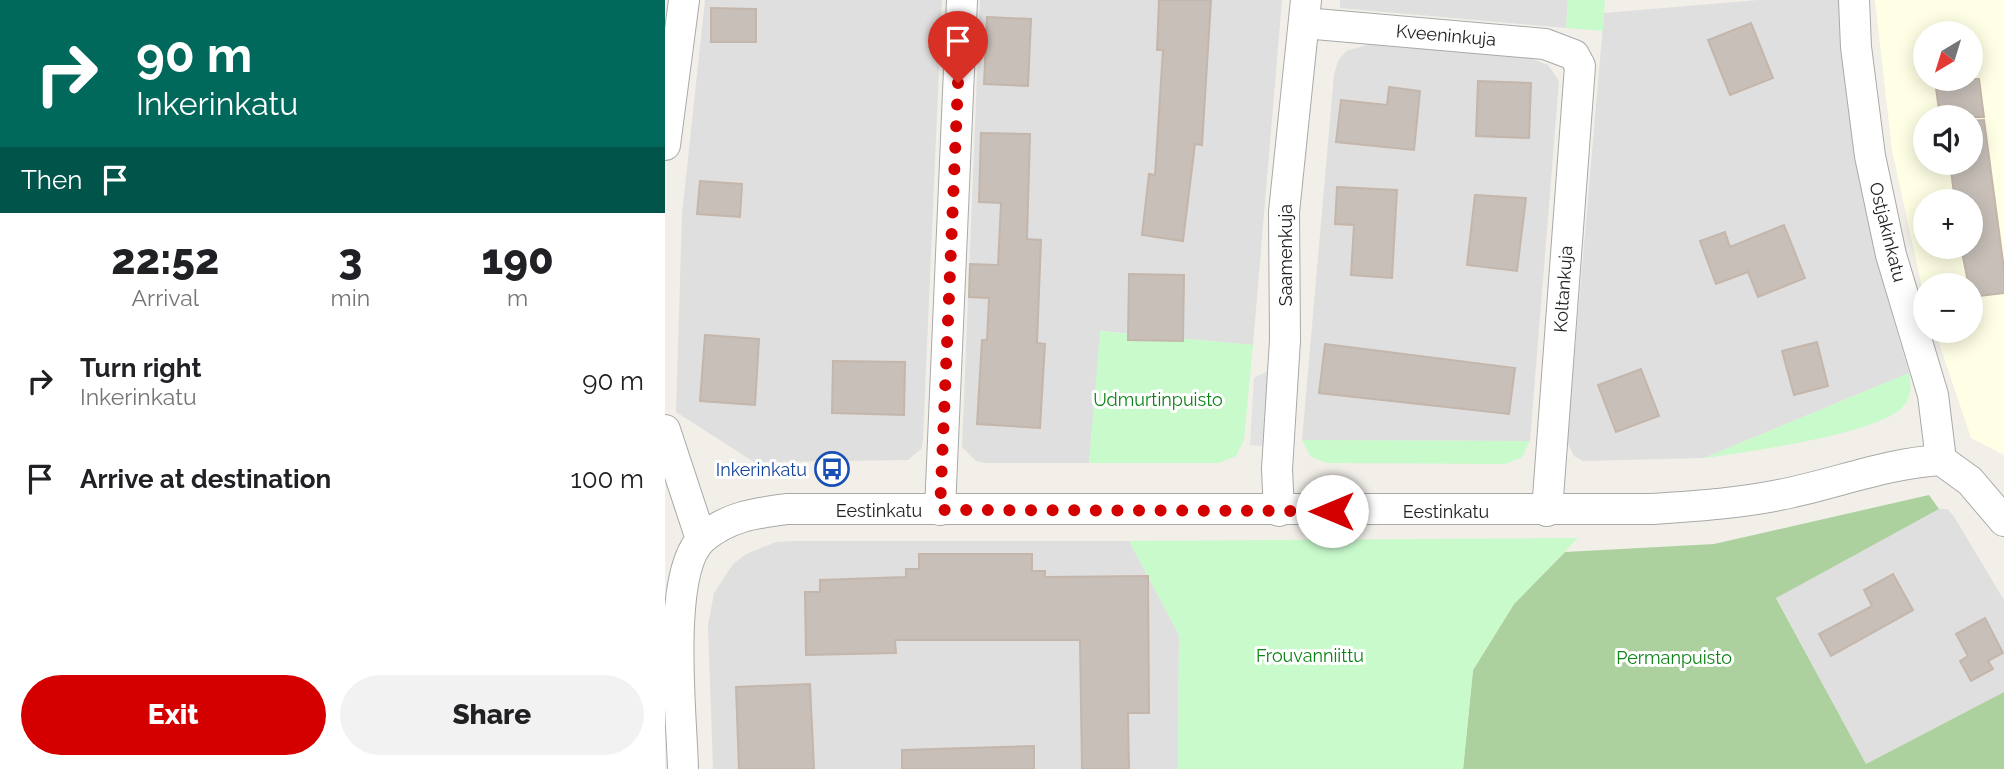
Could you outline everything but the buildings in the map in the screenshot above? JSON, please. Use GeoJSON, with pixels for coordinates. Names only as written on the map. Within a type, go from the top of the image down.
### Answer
{"type":"FeatureCollection","features":[{"type":"Feature","properties":{"kind":"street"},"geometry":{"type":"LineString","coordinates":[[665,145],[684,0]]}},
{"type":"Feature","properties":{"kind":"street"},"geometry":{"type":"LineString","coordinates":[[940,510],[962,0]]}},
{"type":"Feature","properties":{"kind":"street","name":"Ostjakinkatu"},"geometry":{"type":"LineString","coordinates":[[1854,0],[1870,156],[1891,255],[1933,396],[1941,460]]}},
{"type":"Feature","properties":{"kind":"street","name":"Kveeninkuja"},"geometry":{"type":"LineString","coordinates":[[1305,12],[1545,44],[1574,55],[1580,66]]}},
{"type":"Feature","properties":{"kind":"street","name":"Saamenkuja"},"geometry":{"type":"LineString","coordinates":[[1279,511],[1277,469],[1285,340],[1284,212],[1305,12]]}},
{"type":"Feature","properties":{"kind":"street","name":"Koltankuja"},"geometry":{"type":"LineString","coordinates":[[1547,511],[1580,66]]}},
{"type":"Feature","properties":{"kind":"street"},"geometry":{"type":"LineString","coordinates":[[665,430],[701,539],[690,555],[680,598],[683,769]]}},
{"type":"Feature","properties":{"kind":"street"},"geometry":{"type":"LineString","coordinates":[[1941,460],[1970,481],[2004,521]]}},
{"type":"Feature","properties":{"kind":"street","name":"Eestinkatu"},"geometry":{"type":"LineString","coordinates":[[701,539],[729,520],[755,513],[788,509],[1637,510],[1739,502],[1788,494],[1915,461],[1941,460]]}},
{"type":"Feature","properties":{"kind":"shaded area"},"geometry":{"type":"Polygon","coordinates":[[[705,0],[942,0],[923,439],[922,448],[908,460],[754,462],[676,412],[682,214],[705,0]]]}},
{"type":"Feature","properties":{"kind":"shaded area"},"geometry":{"type":"Polygon","coordinates":[[[980,0],[1282,0],[1253,345],[1101,331],[1089,463],[985,463],[976,461],[962,447],[980,0]]]}},
{"type":"Feature","properties":{"kind":"shaded area"},"geometry":{"type":"Polygon","coordinates":[[[1340,0],[1568,0],[1566,28],[1340,8],[1340,0]]]}},
{"type":"Feature","properties":{"kind":"shaded area"},"geometry":{"type":"Polygon","coordinates":[[[1758,0],[1839,0],[1846,91],[1860,183],[1881,276],[1909,373],[1704,458],[1583,461],[1574,456],[1567,442],[1604,13],[1758,0]]]}},
{"type":"Feature","properties":{"kind":"shaded area"},"geometry":{"type":"Polygon","coordinates":[[[1875,0],[2004,0],[2004,455],[1971,438],[1939,343],[1983,343],[1983,273],[1919,273],[1916,259],[1983,259],[1983,189],[1913,189],[1913,246],[1892,150],[1875,0]]]}},
{"type":"Feature","properties":{"kind":"shaded area"},"geometry":{"type":"Polygon","coordinates":[[[1370,44],[1530,58],[1548,65],[1559,81],[1530,441],[1302,440],[1334,74],[1338,61],[1346,51],[1370,44]]]}},
{"type":"Feature","properties":{"kind":"shaded area"},"geometry":{"type":"Polygon","coordinates":[[[1273,368],[1279,447],[1250,445],[1254,378],[1273,368]]]}},
{"type":"Feature","properties":{"kind":"shaded area"},"geometry":{"type":"Polygon","coordinates":[[[1939,509],[1947,509],[1953,515],[2004,600],[2004,692],[1866,764],[1776,597],[1939,509]]]}},
{"type":"Feature","properties":{"kind":"shaded area"},"geometry":{"type":"Polygon","coordinates":[[[1129,541],[1179,635],[1178,769],[713,769],[708,626],[714,593],[733,564],[746,554],[776,542],[1129,541]]]}},
{"type":"Feature","properties":{"kind":"green space"},"geometry":{"type":"Polygon","coordinates":[[[1568,0],[1605,0],[1603,31],[1566,28],[1568,0]]]}},
{"type":"Feature","properties":{"kind":"green space","name":"Udmurtinpuisto"},"geometry":{"type":"Polygon","coordinates":[[[1100,331],[1253,345],[1244,440],[1236,456],[1219,463],[1089,463],[1100,331]]]}},
{"type":"Feature","properties":{"kind":"green space"},"geometry":{"type":"Polygon","coordinates":[[[1909,373],[1909,396],[1902,408],[1888,417],[1866,426],[1808,441],[1704,458],[1909,373]]]}},
{"type":"Feature","properties":{"kind":"green space"},"geometry":{"type":"Polygon","coordinates":[[[1302,440],[1530,441],[1522,457],[1505,464],[1327,463],[1311,457],[1302,440]]]}},
{"type":"Feature","properties":{"kind":"green space","name":"Permanpuisto"},"geometry":{"type":"Polygon","coordinates":[[[1929,495],[1939,509],[1776,598],[1866,764],[2004,692],[2004,769],[1463,769],[1473,670],[1514,604],[1565,552],[1714,544],[1929,495]]]}},
{"type":"Feature","properties":{"kind":"green space","name":"Frouvanniittu"},"geometry":{"type":"Polygon","coordinates":[[[1578,538],[1514,604],[1473,670],[1463,769],[1178,769],[1179,635],[1129,541],[1578,538]]]}},
{"type":"Feature","properties":{"kind":"place","name":"Inkerinkatu"},"geometry":{"type":"Point","coordinates":[832,469]}},
{"type":"Feature","properties":{"kind":"route"},"geometry":{"type":"LineString","coordinates":[[958,83],[940,510],[1332,511]]}}]}
